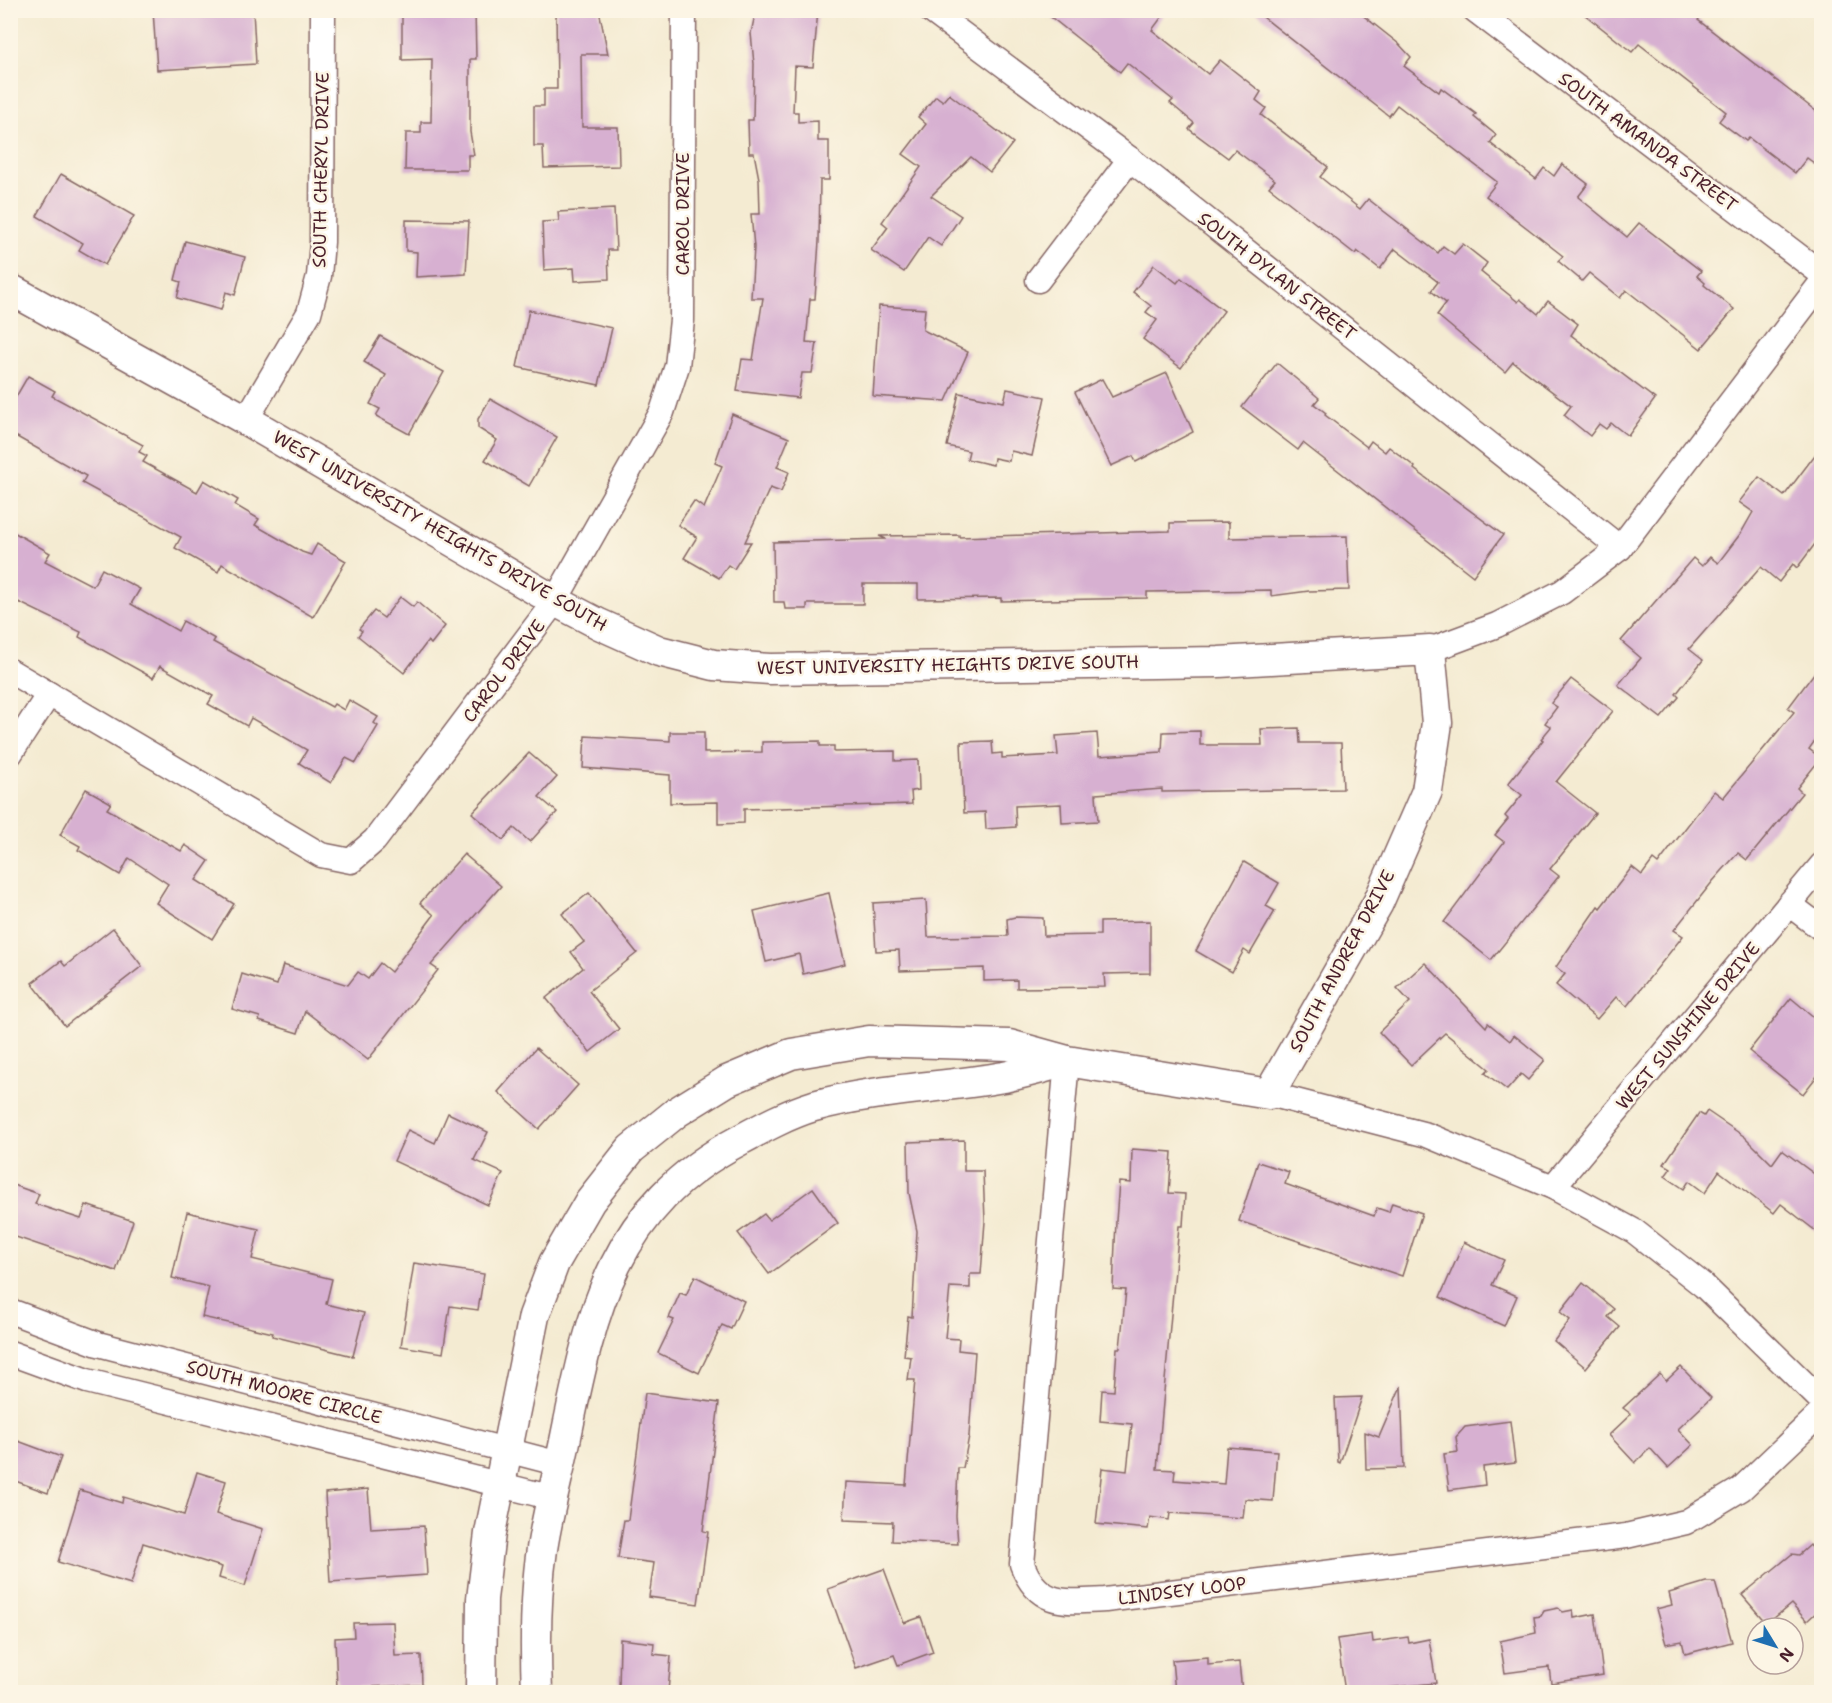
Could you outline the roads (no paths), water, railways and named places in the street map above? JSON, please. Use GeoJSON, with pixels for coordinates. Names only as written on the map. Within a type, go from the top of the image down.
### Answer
{"type":"FeatureCollection","features":[{"type":"Feature","properties":{"kind":"street","name":"SOUTH CHERYL DRIVE"},"geometry":{"type":"LineString","coordinates":[[246,420],[309,313],[319,276],[322,242],[323,10]]}},
{"type":"Feature","properties":{"kind":"street","name":"CAROL DRIVE"},"geometry":{"type":"LineString","coordinates":[[10,672],[321,855],[351,861],[375,840],[400,810],[555,602],[662,412],[677,366],[682,320],[684,10]]}},
{"type":"Feature","properties":{"kind":"street","name":"SOUTH DYLAN STREET"},"geometry":{"type":"LineString","coordinates":[[930,10],[1130,159],[1620,548]]}},
{"type":"Feature","properties":{"kind":"street","name":"SOUTH AMANDA STREET"},"geometry":{"type":"LineString","coordinates":[[1475,10],[1821,274]]}},
{"type":"Feature","properties":{"kind":"street"},"geometry":{"type":"LineString","coordinates":[[1038,280],[1130,159]]}},
{"type":"Feature","properties":{"kind":"street","name":"WEST UNIVERSITY HEIGHTS DRIVE SOUTH"},"geometry":{"type":"LineString","coordinates":[[10,289],[246,420],[555,602],[659,651],[714,664],[770,669],[1219,662],[1430,650],[1497,625],[1562,592],[1620,548],[1821,282]]}},
{"type":"Feature","properties":{"kind":"street","name":"SOUTH ANDREA DRIVE"},"geometry":{"type":"LineString","coordinates":[[1269,1094],[1378,903],[1427,791],[1437,723],[1430,650]]}},
{"type":"Feature","properties":{"kind":"street"},"geometry":{"type":"LineString","coordinates":[[10,754],[49,694]]}},
{"type":"Feature","properties":{"kind":"street","name":"WEST SUNSHINE DRIVE"},"geometry":{"type":"LineString","coordinates":[[1553,1187],[1821,864]]}},
{"type":"Feature","properties":{"kind":"street"},"geometry":{"type":"LineString","coordinates":[[1789,904],[1821,929]]}},
{"type":"Feature","properties":{"kind":"street"},"geometry":{"type":"LineString","coordinates":[[481,1692],[482,1599],[490,1533],[534,1316],[554,1263],[590,1201],[631,1149],[677,1112],[727,1081],[791,1054],[869,1041],[1009,1045],[1067,1061],[1269,1094],[1427,1136],[1553,1187],[1634,1231],[1695,1279],[1821,1401]]}},
{"type":"Feature","properties":{"kind":"street"},"geometry":{"type":"LineString","coordinates":[[537,1692],[534,1643],[542,1549],[583,1352],[605,1284],[640,1224],[662,1197],[689,1170],[776,1121],[814,1106],[853,1098],[1005,1077],[1067,1061]]}},
{"type":"Feature","properties":{"kind":"street","name":"LINDSEY LOOP"},"geometry":{"type":"LineString","coordinates":[[1067,1061],[1022,1564],[1029,1583],[1043,1596],[1071,1601],[1105,1600],[1626,1536],[1676,1525],[1686,1522],[1741,1488],[1821,1412]]}},
{"type":"Feature","properties":{"kind":"street","name":"SOUTH MOORE CIRCLE"},"geometry":{"type":"LineString","coordinates":[[10,1311],[98,1344],[560,1464]]}},
{"type":"Feature","properties":{"kind":"street","name":"SOUTH MOORE CIRCLE"},"geometry":{"type":"LineString","coordinates":[[10,1353],[87,1381],[553,1498]]}}]}
